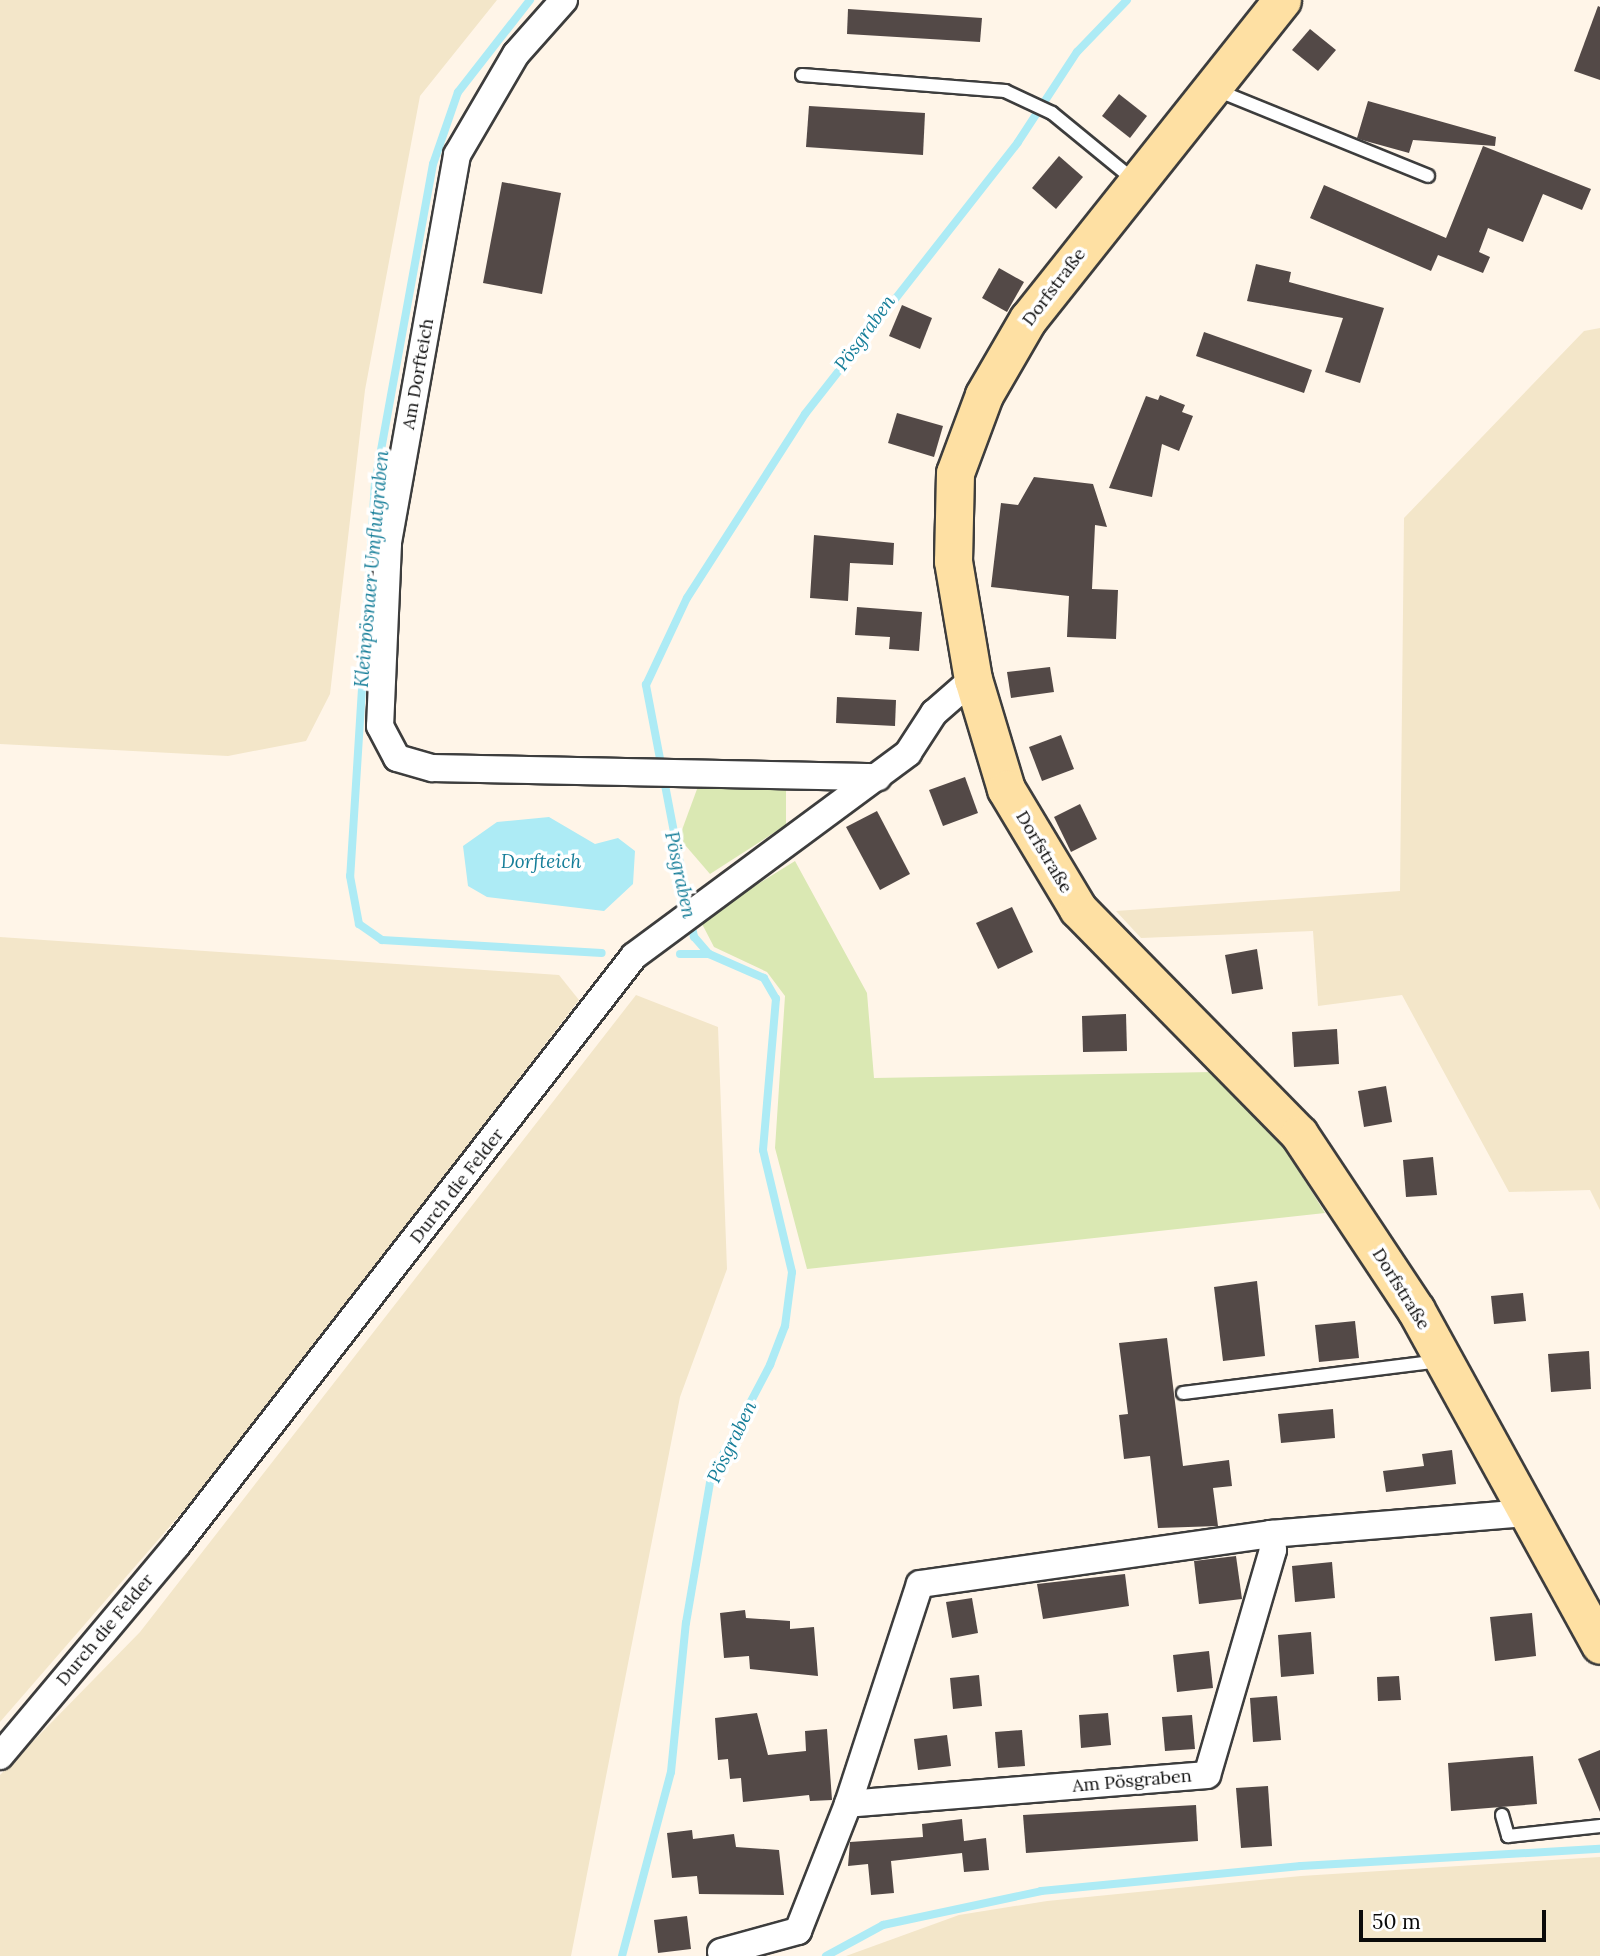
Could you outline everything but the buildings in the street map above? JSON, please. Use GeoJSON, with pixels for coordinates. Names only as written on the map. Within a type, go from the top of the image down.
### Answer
{"type":"FeatureCollection","features":[{"type":"Feature","properties":{"kind":"street","name":"Am Dorfteich"},"geometry":{"type":"LineString","coordinates":[[564,0],[516,54],[457,155],[388,544],[380,726],[397,758],[433,768],[695,769],[878,777]]}},
{"type":"Feature","properties":{"kind":"street","name":"Dorfstraße"},"geometry":{"type":"LineString","coordinates":[[1282,0],[1028,318],[984,395],[955,473],[953,561],[973,679],[1006,789],[1078,909],[1299,1134],[1443,1360],[1600,1646]]}},
{"type":"Feature","properties":{"kind":"street","name":"Durch die Felder"},"geometry":{"type":"LineString","coordinates":[[0,1756],[177,1545],[634,956],[708,898],[908,754],[934,713],[973,679]]}},
{"type":"Feature","properties":{"kind":"street"},"geometry":{"type":"LineString","coordinates":[[721,1952],[798,1931],[848,1804],[920,1584],[1271,1534],[1528,1513]]}},
{"type":"Feature","properties":{"kind":"street","name":"Am Pösgraben"},"geometry":{"type":"LineString","coordinates":[[848,1804],[1207,1775],[1273,1550],[1271,1534]]}},
{"type":"Feature","properties":{"kind":"lane"},"geometry":{"type":"LineString","coordinates":[[802,75],[977,86],[1024,99],[1052,113],[1135,181]]}},
{"type":"Feature","properties":{"kind":"lane"},"geometry":{"type":"LineString","coordinates":[[1211,87],[1428,176]]}},
{"type":"Feature","properties":{"kind":"lane"},"geometry":{"type":"LineString","coordinates":[[1183,1393],[1443,1360]]}},
{"type":"Feature","properties":{"kind":"lane"},"geometry":{"type":"LineString","coordinates":[[1502,1815],[1508,1836],[1600,1826]]}},
{"type":"Feature","properties":{"kind":"shaded area"},"geometry":{"type":"Polygon","coordinates":[[[0,0],[497,0],[420,96],[365,390],[330,694],[306,741],[228,756],[0,744],[0,0]]]}},
{"type":"Feature","properties":{"kind":"shaded area"},"geometry":{"type":"Polygon","coordinates":[[[1600,328],[1600,1210],[1590,1190],[1509,1192],[1402,995],[1318,1006],[1313,931],[1141,938],[1116,911],[1400,891],[1404,518],[1584,331],[1600,328]]]}},
{"type":"Feature","properties":{"kind":"shaded area"},"geometry":{"type":"Polygon","coordinates":[[[0,937],[559,975],[579,1000],[224,1464],[0,1722],[0,937]]]}},
{"type":"Feature","properties":{"kind":"shaded area"},"geometry":{"type":"Polygon","coordinates":[[[636,995],[718,1027],[727,1269],[680,1397],[571,1956],[0,1956],[0,1775],[140,1632],[636,995]]]}},
{"type":"Feature","properties":{"kind":"shaded area"},"geometry":{"type":"Polygon","coordinates":[[[1600,1857],[1600,1956],[846,1956],[959,1915],[1047,1901],[1301,1876],[1600,1857]]]}},
{"type":"Feature","properties":{"kind":"green space"},"geometry":{"type":"Polygon","coordinates":[[[700,781],[786,785],[786,825],[710,874],[679,838],[700,781]]]}},
{"type":"Feature","properties":{"kind":"green space"},"geometry":{"type":"Polygon","coordinates":[[[795,861],[867,993],[874,1078],[1213,1072],[1276,1134],[1325,1213],[807,1269],[775,1148],[785,996],[767,972],[714,947],[700,920],[795,861]]]}},
{"type":"Feature","properties":{"kind":"water","name":"Dorfteich"},"geometry":{"type":"Polygon","coordinates":[[[549,817],[595,844],[618,838],[635,851],[633,884],[604,911],[487,897],[468,886],[463,846],[497,822],[549,817]]]}},
{"type":"Feature","properties":{"kind":"waterway","name":"Kleinpösnaer Umflutgraben"},"geometry":{"type":"LineString","coordinates":[[530,0],[458,92],[433,164],[375,482],[350,876],[359,924],[382,940],[602,953]]}},
{"type":"Feature","properties":{"kind":"waterway","name":"Pösgraben"},"geometry":{"type":"LineString","coordinates":[[622,1956],[671,1772],[686,1623],[711,1477],[770,1365],[785,1326],[792,1272],[763,1150],[776,999],[764,978],[709,954],[694,937],[646,685],[687,598],[805,414],[1018,142],[1077,52],[1127,0]]}},
{"type":"Feature","properties":{"kind":"waterway","name":"Kleinpösnaer Umflutgraben"},"geometry":{"type":"LineString","coordinates":[[680,954],[709,954]]}},
{"type":"Feature","properties":{"kind":"waterway"},"geometry":{"type":"LineString","coordinates":[[826,1956],[883,1925],[1041,1891],[1301,1866],[1600,1849]]}}]}
